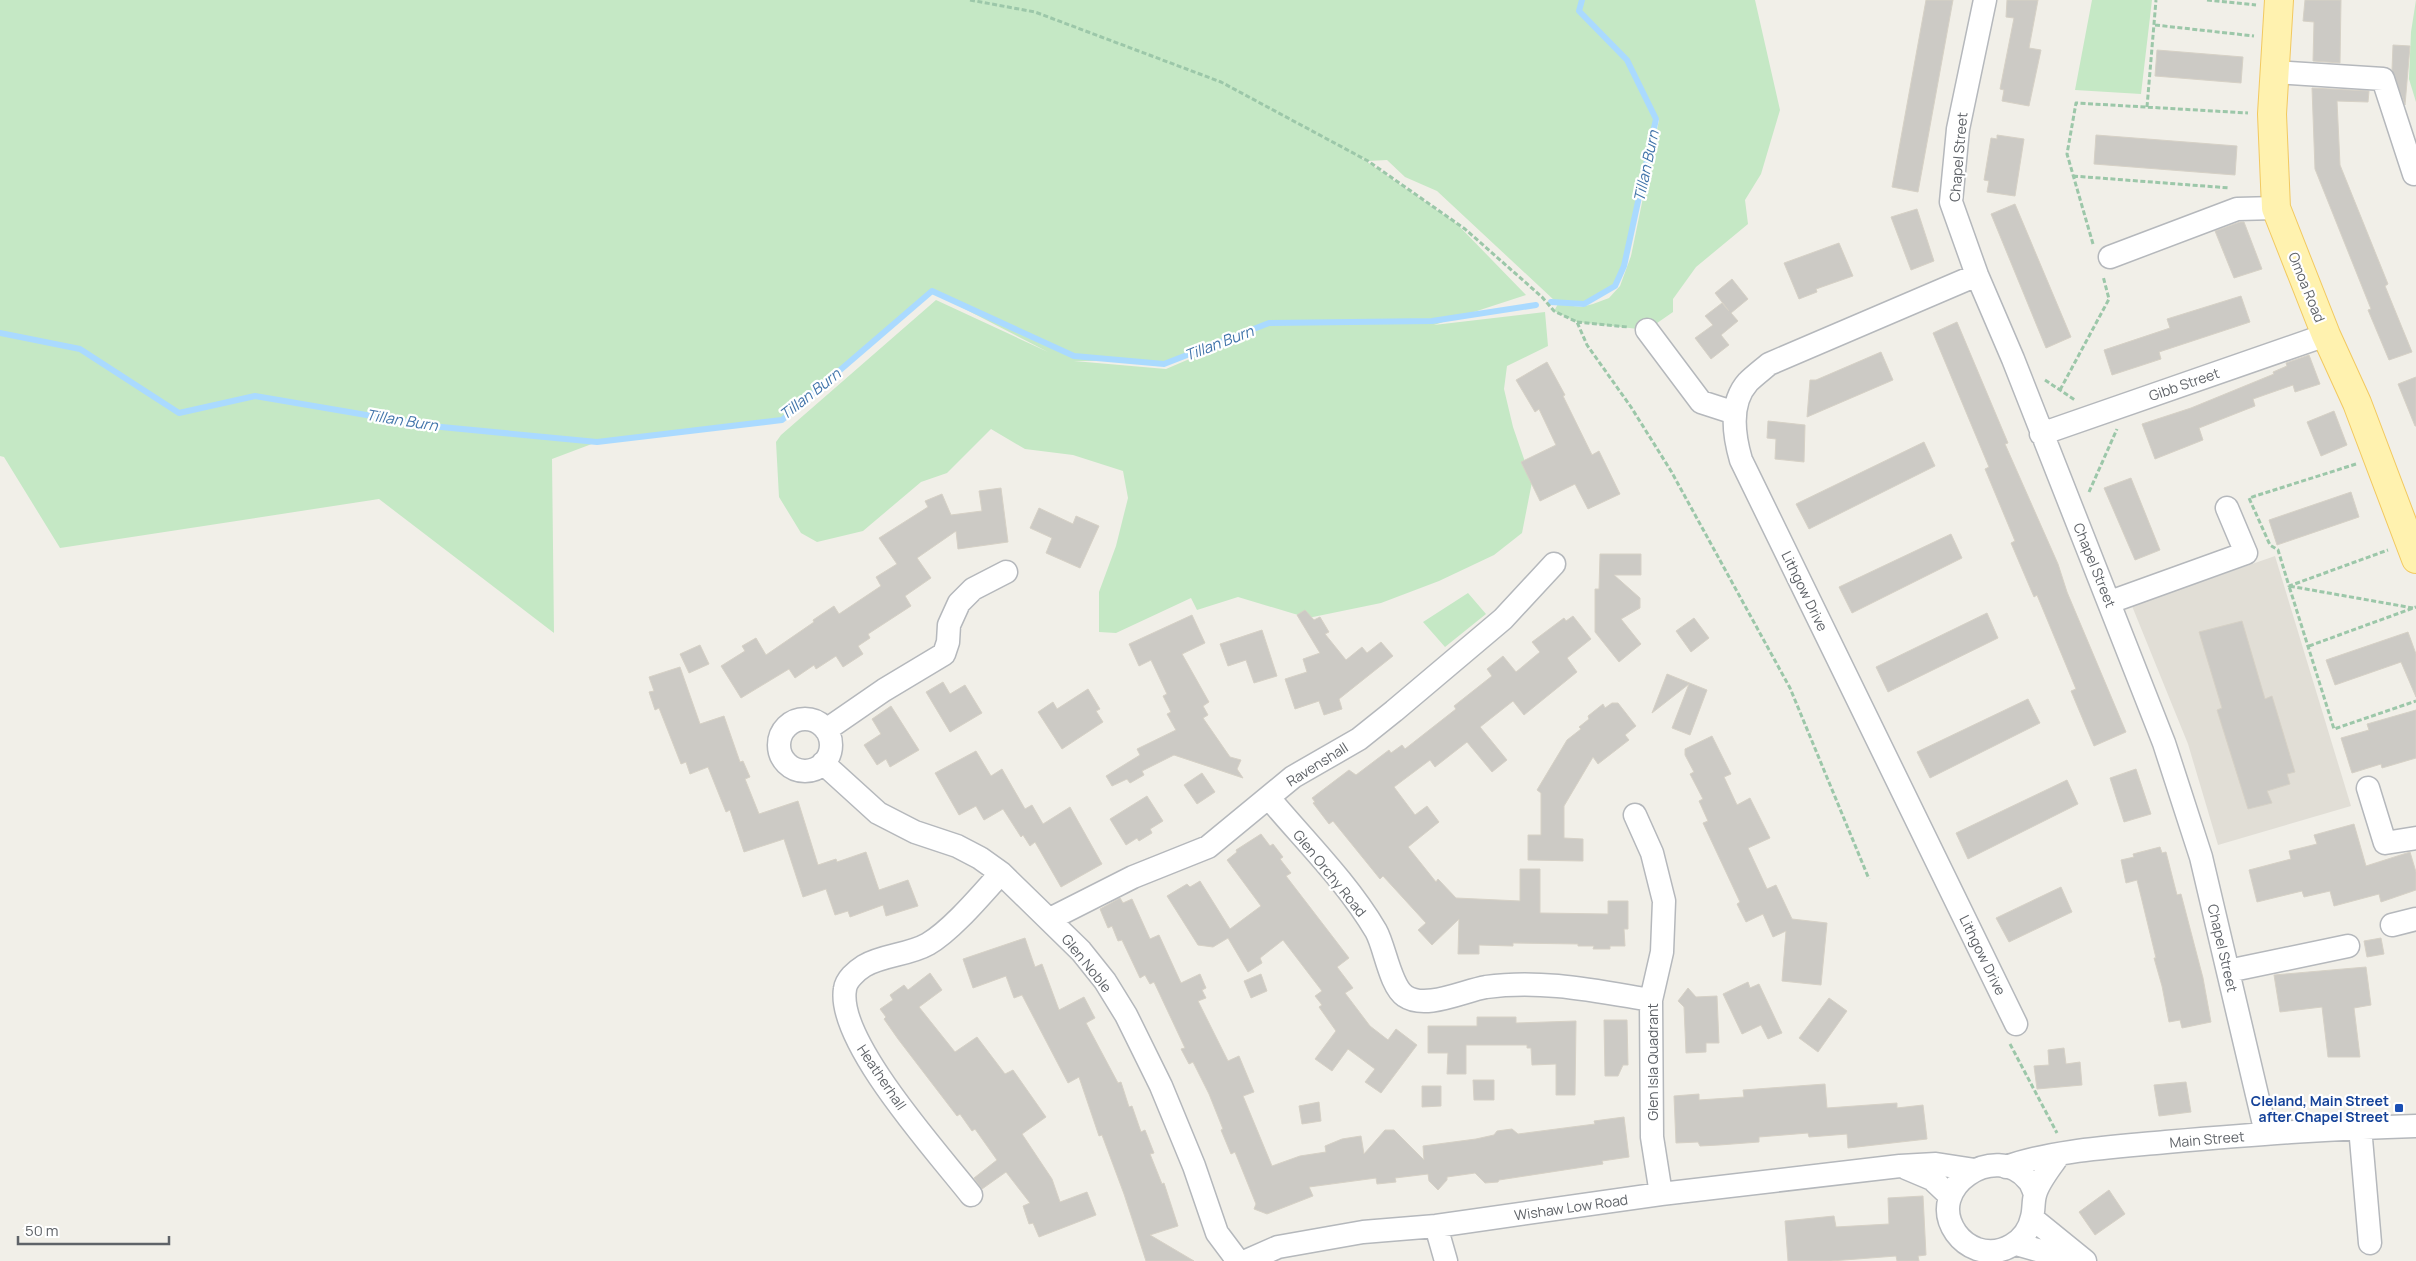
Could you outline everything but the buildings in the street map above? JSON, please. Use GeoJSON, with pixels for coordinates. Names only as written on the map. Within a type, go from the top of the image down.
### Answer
{"type":"FeatureCollection","features":[{"type":"Feature","properties":{"kind":"main road","name":"Omoa Road"},"geometry":{"type":"LineString","coordinates":[[2279,4],[2273,72],[2272,114],[2276,208],[2326,335],[2378,456],[2413,550]]}},
{"type":"Feature","properties":{"kind":"street","name":"Chapel Street"},"geometry":{"type":"LineString","coordinates":[[1985,0],[1958,129],[1951,202],[1977,276],[2013,359],[2164,743],[2201,857],[2266,1133]]}},
{"type":"Feature","properties":{"kind":"street"},"geometry":{"type":"LineString","coordinates":[[2273,72],[2383,79],[2414,174]]}},
{"type":"Feature","properties":{"kind":"street"},"geometry":{"type":"LineString","coordinates":[[2102,260],[2237,209],[2276,208]]}},
{"type":"Feature","properties":{"kind":"street","name":"Lithgow Drive"},"geometry":{"type":"LineString","coordinates":[[1977,276],[1769,364],[1747,383],[1735,413],[1735,439],[1741,460],[2016,1024]]}},
{"type":"Feature","properties":{"kind":"street"},"geometry":{"type":"LineString","coordinates":[[1647,330],[1701,402],[1735,413]]}},
{"type":"Feature","properties":{"kind":"street","name":"Gibb Street"},"geometry":{"type":"LineString","coordinates":[[2041,434],[2326,335]]}},
{"type":"Feature","properties":{"kind":"street"},"geometry":{"type":"LineString","coordinates":[[2110,602],[2246,553],[2227,508]]}},
{"type":"Feature","properties":{"kind":"street","name":"Ravenshall"},"geometry":{"type":"LineString","coordinates":[[1050,919],[1133,877],[1208,847],[1293,777],[1358,739],[1394,711],[1503,619],[1554,564]]}},
{"type":"Feature","properties":{"kind":"street"},"geometry":{"type":"LineString","coordinates":[[826,730],[884,690],[944,654],[948,642],[949,626],[958,603],[973,589],[1006,572]]}},
{"type":"Feature","properties":{"kind":"street"},"geometry":{"type":"LineString","coordinates":[[796,720],[813,720],[826,730],[830,748],[823,763],[808,770],[792,767],[781,755],[780,738],[789,724],[796,720]]}},
{"type":"Feature","properties":{"kind":"street","name":"Glen Noble"},"geometry":{"type":"LineString","coordinates":[[823,763],[878,813],[915,832],[957,846],[980,858],[1001,873],[1081,951],[1105,981],[1126,1015],[1161,1086],[1194,1166],[1217,1233],[1238,1261]]}},
{"type":"Feature","properties":{"kind":"street"},"geometry":{"type":"LineString","coordinates":[[2368,788],[2385,843],[2416,838]]}},
{"type":"Feature","properties":{"kind":"street","name":"Glen Orchy Road"},"geometry":{"type":"LineString","coordinates":[[1269,798],[1357,901],[1377,934],[1396,984],[1403,995],[1413,1000],[1424,1002],[1484,988],[1518,984],[1554,984],[1652,1000]]}},
{"type":"Feature","properties":{"kind":"street","name":"Glen Isla Quadrant"},"geometry":{"type":"LineString","coordinates":[[1635,814],[1652,853],[1664,901],[1662,952],[1652,1000],[1652,1137],[1661,1194]]}},
{"type":"Feature","properties":{"kind":"street","name":"Heatherhall"},"geometry":{"type":"LineString","coordinates":[[971,1195],[888,1089],[862,1049],[847,1016],[845,988],[851,977],[864,966],[928,944],[965,912],[1001,873]]}},
{"type":"Feature","properties":{"kind":"street"},"geometry":{"type":"LineString","coordinates":[[2392,925],[2416,919]]}},
{"type":"Feature","properties":{"kind":"street"},"geometry":{"type":"LineString","coordinates":[[2228,971],[2348,946]]}},
{"type":"Feature","properties":{"kind":"street","name":"Main Street"},"geometry":{"type":"LineString","coordinates":[[1975,1170],[1990,1166],[2006,1167],[2024,1161],[2063,1154],[2266,1133],[2360,1127],[2416,1126]]}},
{"type":"Feature","properties":{"kind":"street"},"geometry":{"type":"LineString","coordinates":[[2360,1127],[2370,1243]]}},
{"type":"Feature","properties":{"kind":"street"},"geometry":{"type":"LineString","coordinates":[[1975,1170],[1962,1178],[1950,1196],[1950,1219],[1960,1250],[1975,1249],[1983,1256],[2016,1244],[2027,1232],[2032,1218],[2035,1194],[2063,1154]]}},
{"type":"Feature","properties":{"kind":"street","name":"Wishaw Low Road"},"geometry":{"type":"LineString","coordinates":[[1246,1261],[1288,1245],[1363,1232],[1436,1226],[1661,1194],[1900,1166],[1936,1164],[1975,1170]]}},
{"type":"Feature","properties":{"kind":"street","name":"Wishaw Low Road"},"geometry":{"type":"LineString","coordinates":[[1900,1166],[1932,1179],[1950,1196]]}},
{"type":"Feature","properties":{"kind":"street"},"geometry":{"type":"LineString","coordinates":[[2006,1167],[2018,1172],[2029,1180],[2035,1194]]}},
{"type":"Feature","properties":{"kind":"street"},"geometry":{"type":"LineString","coordinates":[[2032,1218],[2085,1261]]}},
{"type":"Feature","properties":{"kind":"street"},"geometry":{"type":"LineString","coordinates":[[1436,1226],[1446,1261]]}},
{"type":"Feature","properties":{"kind":"street"},"geometry":{"type":"LineString","coordinates":[[2016,1244],[2077,1261]]}},
{"type":"Feature","properties":{"kind":"path"},"geometry":{"type":"LineString","coordinates":[[970,0],[1035,12],[1230,86],[1368,161],[1465,229],[1542,297],[1554,311],[1576,322],[1647,330]]}},
{"type":"Feature","properties":{"kind":"path"},"geometry":{"type":"LineString","coordinates":[[2147,107],[2156,0]]}},
{"type":"Feature","properties":{"kind":"path"},"geometry":{"type":"LineString","coordinates":[[2207,0],[2279,4]]}},
{"type":"Feature","properties":{"kind":"path"},"geometry":{"type":"LineString","coordinates":[[2155,25],[2276,38]]}},
{"type":"Feature","properties":{"kind":"path"},"geometry":{"type":"LineString","coordinates":[[2060,390],[2110,299],[2102,260],[2067,154],[2076,102],[2272,114]]}},
{"type":"Feature","properties":{"kind":"path"},"geometry":{"type":"LineString","coordinates":[[2073,176],[2237,189]]}},
{"type":"Feature","properties":{"kind":"path"},"geometry":{"type":"LineString","coordinates":[[1576,322],[1587,345],[1631,407],[1671,471],[1790,688],[1869,879]]}},
{"type":"Feature","properties":{"kind":"path"},"geometry":{"type":"LineString","coordinates":[[2013,359],[2096,415]]}},
{"type":"Feature","properties":{"kind":"path"},"geometry":{"type":"LineString","coordinates":[[2076,519],[2129,404]]}},
{"type":"Feature","properties":{"kind":"path"},"geometry":{"type":"LineString","coordinates":[[2378,456],[2249,498],[2270,545],[2278,550],[2334,729],[2416,701]]}},
{"type":"Feature","properties":{"kind":"path"},"geometry":{"type":"LineString","coordinates":[[2289,586],[2413,550]]}},
{"type":"Feature","properties":{"kind":"path"},"geometry":{"type":"LineString","coordinates":[[2289,586],[2414,607]]}},
{"type":"Feature","properties":{"kind":"path"},"geometry":{"type":"LineString","coordinates":[[2309,646],[2414,607]]}},
{"type":"Feature","properties":{"kind":"path"},"geometry":{"type":"LineString","coordinates":[[2016,1024],[2010,1045],[2063,1154]]}},
{"type":"Feature","properties":{"kind":"shaded area"},"geometry":{"type":"Polygon","coordinates":[[[2275,556],[2351,806],[2218,845],[2188,744],[2132,606],[2275,556]]]}},
{"type":"Feature","properties":{"kind":"green space"},"geometry":{"type":"Polygon","coordinates":[[[0,0],[1582,0],[1579,11],[1590,22],[1580,11],[1583,0],[1755,0],[1780,110],[1761,174],[1745,200],[1748,224],[1696,267],[1673,299],[1673,312],[1647,330],[1577,322],[1554,311],[1558,304],[1581,307],[1609,298],[1620,286],[1631,256],[1659,120],[1637,78],[1656,119],[1624,265],[1614,287],[1582,304],[1555,301],[1437,191],[1405,177],[1387,160],[1368,161],[1360,157],[1457,224],[1526,295],[1434,325],[1545,312],[1548,346],[1507,366],[1504,389],[1513,427],[1532,482],[1522,533],[1494,555],[1439,581],[1381,603],[1308,618],[1238,597],[1197,610],[1191,598],[1116,633],[1099,632],[1099,592],[1116,546],[1128,498],[1123,471],[1073,455],[1025,449],[991,429],[947,473],[921,482],[863,531],[817,542],[801,533],[779,497],[776,442],[781,435],[936,300],[1048,352],[932,292],[782,420],[597,442],[552,459],[554,633],[379,499],[60,548],[4,457],[0,456],[0,0]],[[1255,331],[1164,364],[1136,361],[1074,361],[1166,369],[1255,331]]]}},
{"type":"Feature","properties":{"kind":"green space"},"geometry":{"type":"Polygon","coordinates":[[[2092,0],[2152,0],[2141,94],[2075,90],[2092,0]]]}},
{"type":"Feature","properties":{"kind":"green space"},"geometry":{"type":"Polygon","coordinates":[[[2416,0],[2416,102],[2409,79],[2411,32],[2416,0]]]}},
{"type":"Feature","properties":{"kind":"green space"},"geometry":{"type":"Polygon","coordinates":[[[1468,593],[1486,614],[1445,647],[1423,622],[1468,593]]]}},
{"type":"Feature","properties":{"kind":"waterway","name":"Tillan Burn"},"geometry":{"type":"LineString","coordinates":[[1551,302],[1584,304],[1615,286],[1624,266],[1656,119],[1627,60],[1579,11],[1582,0]]}},
{"type":"Feature","properties":{"kind":"waterway","name":"Tillan Burn"},"geometry":{"type":"LineString","coordinates":[[0,333],[80,349],[179,413],[255,396],[431,426],[597,442],[782,420],[932,291],[1074,356],[1164,364],[1269,323],[1432,321],[1536,305]]}},
{"type":"Feature","properties":{"kind":"place","name":"Cleland, Main Street after Chapel Street"},"geometry":{"type":"Point","coordinates":[2399,1108]}}]}
